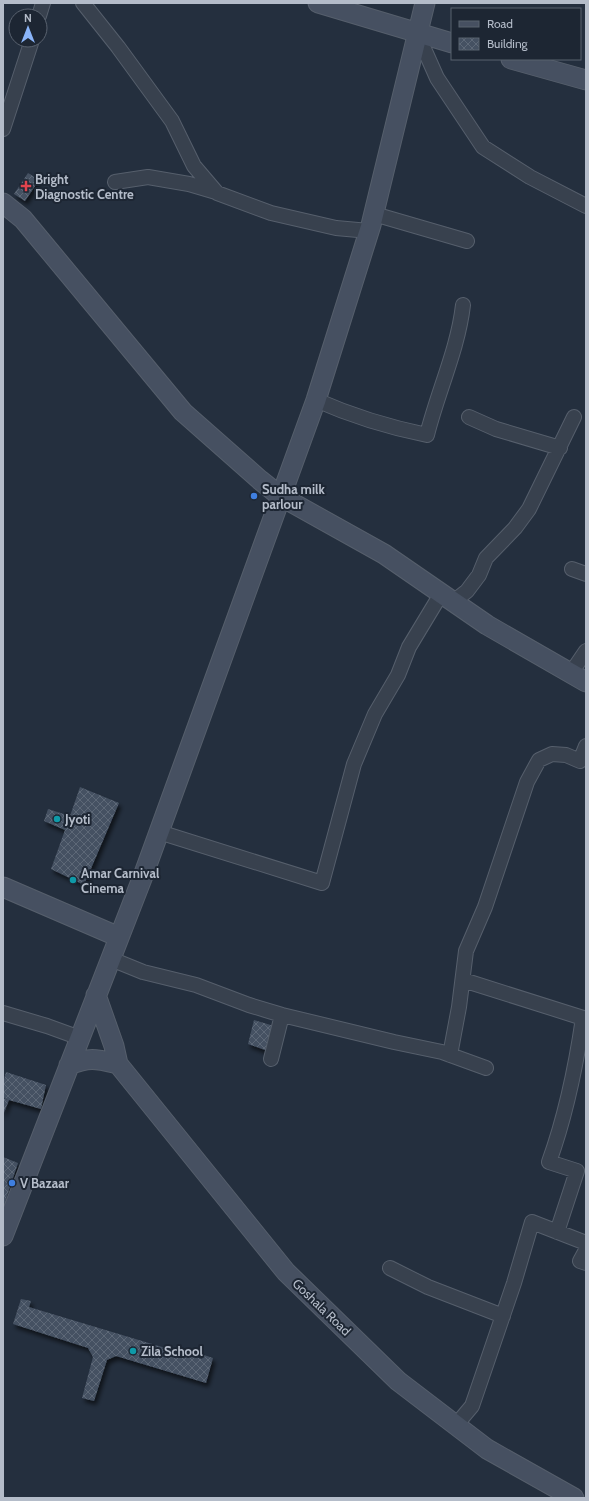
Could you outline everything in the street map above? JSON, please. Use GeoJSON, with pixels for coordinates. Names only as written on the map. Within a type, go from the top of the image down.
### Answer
{"type":"FeatureCollection","features":[{"type":"Feature","properties":{"kind":"main road"},"geometry":{"type":"LineString","coordinates":[[3,1236],[159,832],[316,400],[372,222],[425,3]]}},
{"type":"Feature","properties":{"kind":"main road"},"geometry":{"type":"LineString","coordinates":[[329,4],[451,43]]}},
{"type":"Feature","properties":{"kind":"main road"},"geometry":{"type":"LineString","coordinates":[[515,60],[586,80]]}},
{"type":"Feature","properties":{"kind":"main road"},"geometry":{"type":"LineString","coordinates":[[3,203],[23,219],[183,412],[280,496],[384,554],[487,625],[579,677]]}},
{"type":"Feature","properties":{"kind":"main road"},"geometry":{"type":"LineString","coordinates":[[3,887],[119,937]]}},
{"type":"Feature","properties":{"kind":"main road"},"geometry":{"type":"LineString","coordinates":[[69,1065],[85,1059],[100,1060],[118,1064],[114,1046],[96,995]]}},
{"type":"Feature","properties":{"kind":"main road","name":"Goshala Road"},"geometry":{"type":"LineString","coordinates":[[118,1064],[286,1272],[398,1381],[487,1449],[574,1498]]}},
{"type":"Feature","properties":{"kind":"street"},"geometry":{"type":"LineString","coordinates":[[83,3],[110,36],[172,121],[194,166],[217,192]]}},
{"type":"Feature","properties":{"kind":"street"},"geometry":{"type":"LineString","coordinates":[[418,33],[437,78],[483,148],[530,177],[586,206]]}},
{"type":"Feature","properties":{"kind":"street"},"geometry":{"type":"LineString","coordinates":[[3,129],[29,48]]}},
{"type":"Feature","properties":{"kind":"street"},"geometry":{"type":"LineString","coordinates":[[115,182],[148,177],[189,184],[217,192],[270,213],[336,228],[372,222],[467,241]]}},
{"type":"Feature","properties":{"kind":"street"},"geometry":{"type":"LineString","coordinates":[[316,400],[355,416],[427,435],[433,410],[461,326],[463,305]]}},
{"type":"Feature","properties":{"kind":"street"},"geometry":{"type":"LineString","coordinates":[[469,417],[496,429],[560,448]]}},
{"type":"Feature","properties":{"kind":"street"},"geometry":{"type":"LineString","coordinates":[[159,832],[322,883],[354,764],[375,714],[398,675],[410,647],[447,598],[467,591],[479,575],[486,558],[515,528],[529,509],[574,417]]}},
{"type":"Feature","properties":{"kind":"street"},"geometry":{"type":"LineString","coordinates":[[572,569],[586,574]]}},
{"type":"Feature","properties":{"kind":"street"},"geometry":{"type":"LineString","coordinates":[[579,677],[586,652]]}},
{"type":"Feature","properties":{"kind":"street"},"geometry":{"type":"LineString","coordinates":[[450,1055],[463,980],[466,951],[485,907],[527,782],[539,760],[552,754],[566,755],[580,761],[586,746]]}},
{"type":"Feature","properties":{"kind":"street"},"geometry":{"type":"LineString","coordinates":[[111,959],[143,972],[196,985],[249,1005],[282,1015],[450,1055],[486,1068]]}},
{"type":"Feature","properties":{"kind":"street"},"geometry":{"type":"LineString","coordinates":[[463,980],[585,1018],[561,1128],[550,1162],[576,1171],[557,1232]]}},
{"type":"Feature","properties":{"kind":"street"},"geometry":{"type":"LineString","coordinates":[[3,1013],[80,1038]]}},
{"type":"Feature","properties":{"kind":"street"},"geometry":{"type":"LineString","coordinates":[[271,1059],[282,1015]]}},
{"type":"Feature","properties":{"kind":"street"},"geometry":{"type":"LineString","coordinates":[[456,1425],[472,1406],[503,1316],[532,1222],[586,1243]]}},
{"type":"Feature","properties":{"kind":"street"},"geometry":{"type":"LineString","coordinates":[[586,1250],[580,1261],[586,1263]]}},
{"type":"Feature","properties":{"kind":"street"},"geometry":{"type":"LineString","coordinates":[[390,1268],[428,1287],[503,1316]]}},
{"type":"Feature","properties":{"kind":"building"},"geometry":{"type":"Polygon","coordinates":[[[28,173],[39,180],[25,201],[14,194],[28,173]]]}},
{"type":"Feature","properties":{"kind":"building"},"geometry":{"type":"Polygon","coordinates":[[[80,787],[119,803],[84,885],[51,869],[65,830],[44,821],[48,809],[70,816],[80,787]]]}},
{"type":"Feature","properties":{"kind":"building"},"geometry":{"type":"Polygon","coordinates":[[[254,1020],[274,1026],[268,1051],[248,1044],[254,1020]]]}},
{"type":"Feature","properties":{"kind":"building"},"geometry":{"type":"Polygon","coordinates":[[[6,1072],[46,1085],[41,1109],[9,1100],[3,1115],[3,1098],[8,1100],[3,1097],[3,1083],[6,1072]]]}},
{"type":"Feature","properties":{"kind":"building"},"geometry":{"type":"Polygon","coordinates":[[[3,1157],[18,1163],[3,1208],[3,1157]]]}},
{"type":"Feature","properties":{"kind":"building","name":"Zila School"},"geometry":{"type":"Polygon","coordinates":[[[21,1299],[31,1301],[29,1307],[202,1359],[204,1355],[213,1358],[206,1383],[116,1356],[107,1360],[94,1401],[82,1398],[93,1357],[88,1348],[13,1324],[21,1299]]]}},
{"type":"Feature","properties":{"kind":"place","name":"Bright Diagnostic Centre"},"geometry":{"type":"Point","coordinates":[26,186]}},
{"type":"Feature","properties":{"kind":"place","name":"Sudha milk parlour"},"geometry":{"type":"Point","coordinates":[254,496]}},
{"type":"Feature","properties":{"kind":"place","name":"Jyoti"},"geometry":{"type":"Point","coordinates":[57,819]}},
{"type":"Feature","properties":{"kind":"place","name":"Amar Carnival Cinema"},"geometry":{"type":"Point","coordinates":[73,880]}},
{"type":"Feature","properties":{"kind":"place","name":"V Bazaar"},"geometry":{"type":"Point","coordinates":[12,1183]}},
{"type":"Feature","properties":{"kind":"place","name":"Zila School"},"geometry":{"type":"Point","coordinates":[133,1351]}}]}
